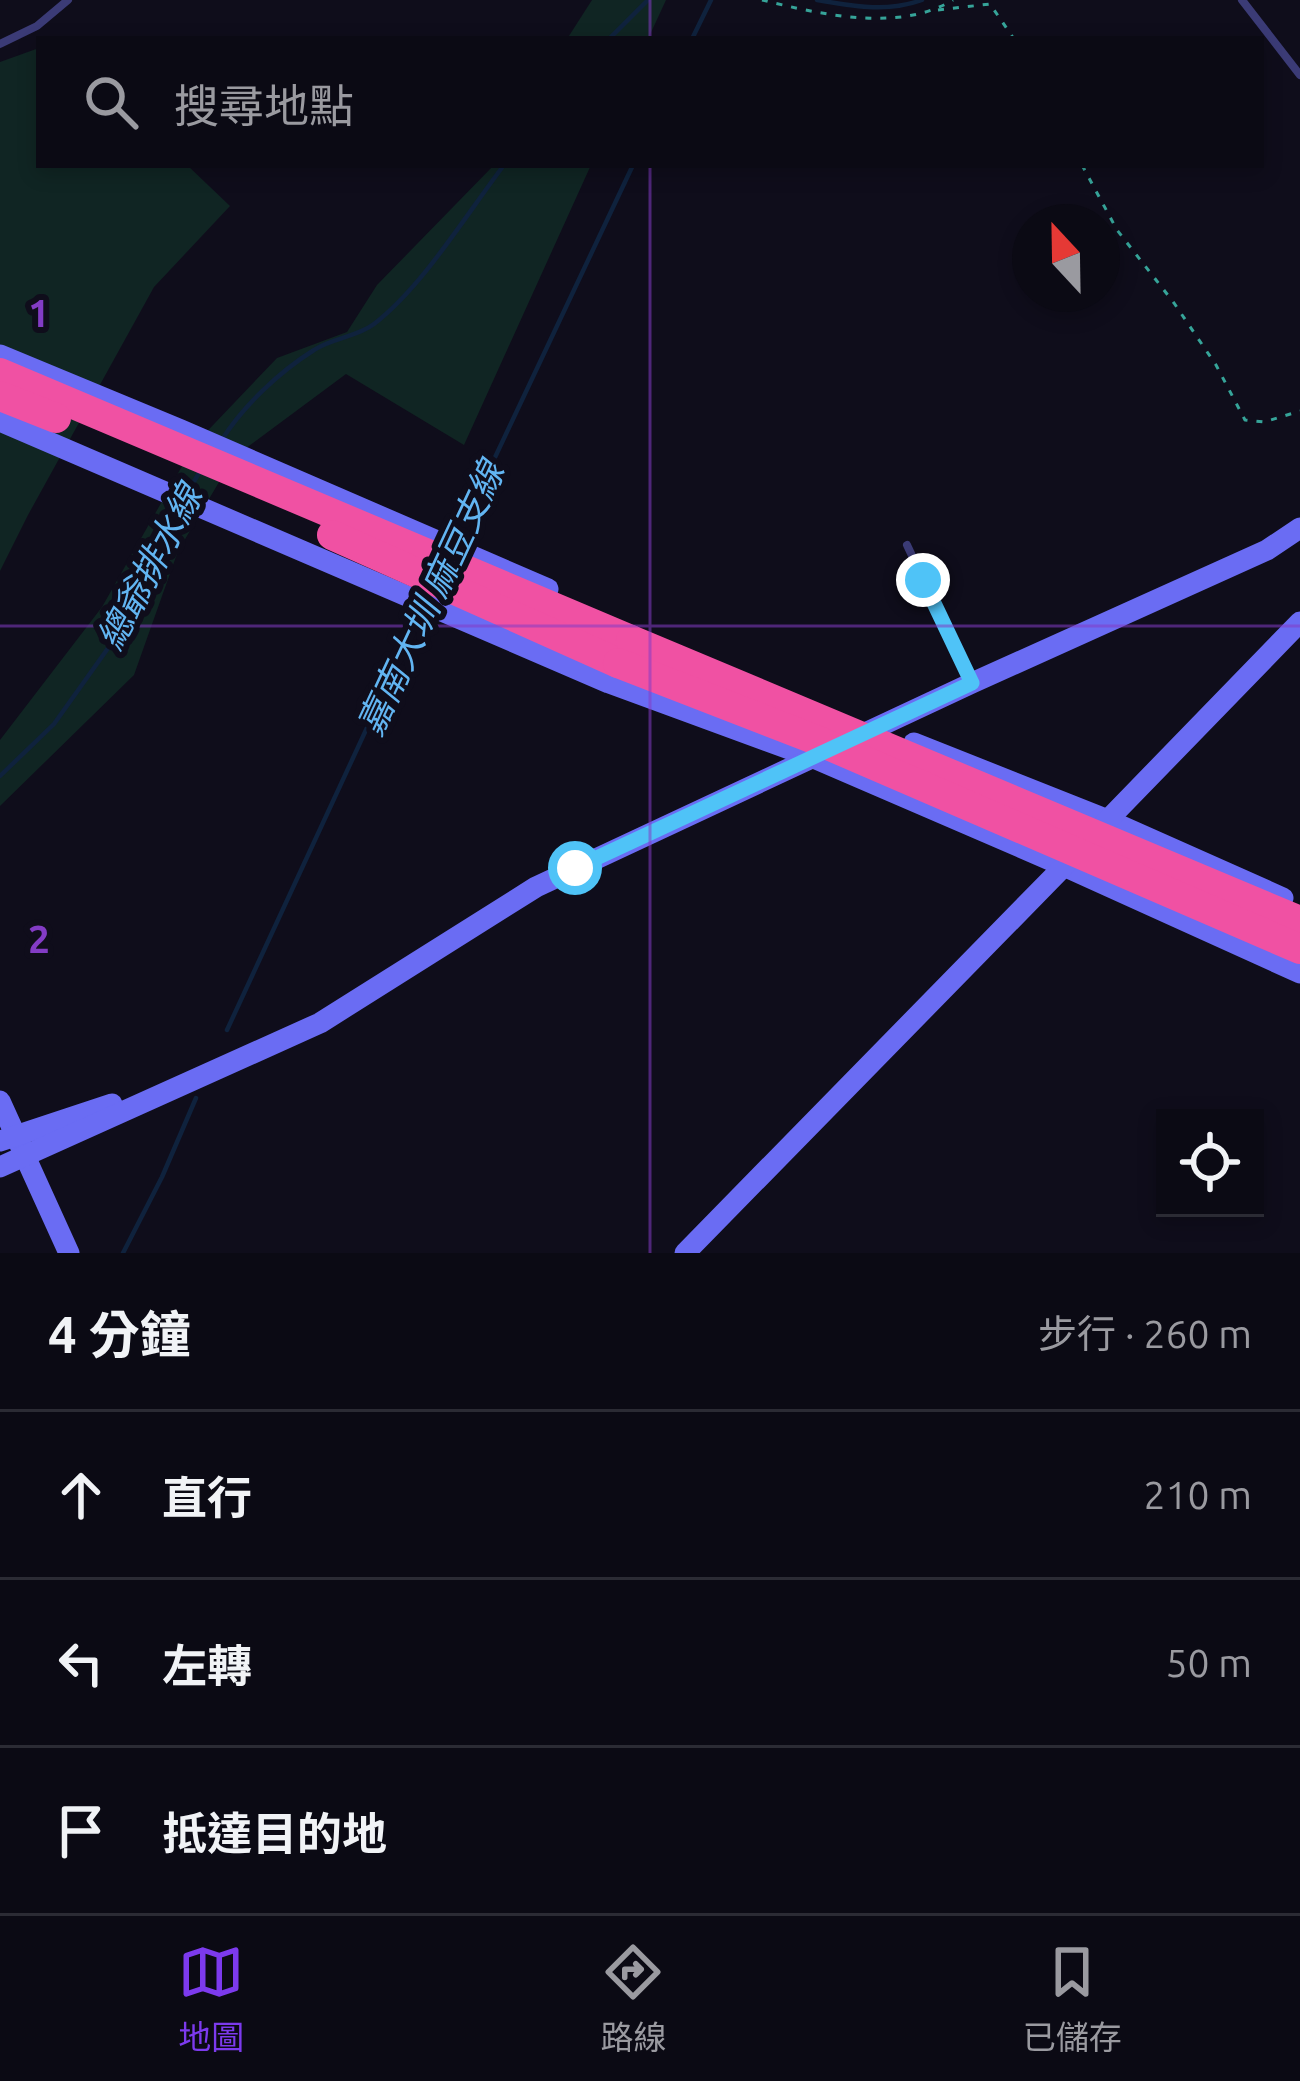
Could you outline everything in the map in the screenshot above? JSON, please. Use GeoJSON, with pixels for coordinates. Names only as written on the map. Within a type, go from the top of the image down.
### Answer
{"type":"FeatureCollection","features":[{"type":"Feature","properties":{"kind":"highway"},"geometry":{"type":"LineString","coordinates":[[0,373],[162,453],[618,663],[814,739],[1300,949]]}},
{"type":"Feature","properties":{"kind":"highway"},"geometry":{"type":"LineString","coordinates":[[0,396],[162,453],[1300,921]]}},
{"type":"Feature","properties":{"kind":"main road"},"geometry":{"type":"LineString","coordinates":[[0,356],[162,453],[609,683],[814,758],[1300,973]]}},
{"type":"Feature","properties":{"kind":"main road"},"geometry":{"type":"LineString","coordinates":[[0,421],[162,453],[640,629],[1108,820],[1300,906]]}},
{"type":"Feature","properties":{"kind":"main road"},"geometry":{"type":"LineString","coordinates":[[0,1167],[320,1023],[536,887],[1267,550],[1300,528]]}},
{"type":"Feature","properties":{"kind":"main road"},"geometry":{"type":"LineString","coordinates":[[685,1253],[1300,622]]}},
{"type":"Feature","properties":{"kind":"main road"},"geometry":{"type":"LineString","coordinates":[[7,1138],[210,1073]]}},
{"type":"Feature","properties":{"kind":"main road"},"geometry":{"type":"LineString","coordinates":[[0,1101],[7,1138],[24,1158],[70,1253]]}},
{"type":"Feature","properties":{"kind":"lane"},"geometry":{"type":"LineString","coordinates":[[0,44],[37,26],[68,0]]}},
{"type":"Feature","properties":{"kind":"lane"},"geometry":{"type":"LineString","coordinates":[[1242,0],[1300,75]]}},
{"type":"Feature","properties":{"kind":"lane"},"geometry":{"type":"LineString","coordinates":[[907,545],[972,683]]}},
{"type":"Feature","properties":{"kind":"path"},"geometry":{"type":"LineString","coordinates":[[762,0],[821,14],[871,18],[990,4],[1012,36]]}},
{"type":"Feature","properties":{"kind":"path"},"geometry":{"type":"LineString","coordinates":[[936,10],[953,0]]}},
{"type":"Feature","properties":{"kind":"path"},"geometry":{"type":"LineString","coordinates":[[1084,168],[1118,230],[1216,365],[1245,420],[1264,422],[1300,411]]}},
{"type":"Feature","properties":{"kind":"green space"},"geometry":{"type":"Polygon","coordinates":[[[592,0],[666,0],[649,36],[569,36],[592,0]]]}},
{"type":"Feature","properties":{"kind":"green space"},"geometry":{"type":"Polygon","coordinates":[[[36,49],[36,168],[190,168],[230,206],[154,287],[0,571],[0,62],[36,49]]]}},
{"type":"Feature","properties":{"kind":"green space"},"geometry":{"type":"Polygon","coordinates":[[[491,168],[590,168],[464,445],[346,374],[234,457],[178,551],[134,675],[0,806],[0,740],[102,607],[194,445],[277,358],[347,332],[377,285],[491,168]]]}},
{"type":"Feature","properties":{"kind":"waterway","name":"總爺排水線"},"geometry":{"type":"LineString","coordinates":[[612,36],[648,0]]}},
{"type":"Feature","properties":{"kind":"waterway","name":"嘉南大圳 麻豆支線"},"geometry":{"type":"LineString","coordinates":[[693,36],[711,0]]}},
{"type":"Feature","properties":{"kind":"waterway","name":"總爺排水線"},"geometry":{"type":"LineString","coordinates":[[817,0],[882,7],[922,0]]}},
{"type":"Feature","properties":{"kind":"waterway","name":"總爺排水線"},"geometry":{"type":"LineString","coordinates":[[221,441],[251,403],[288,369],[321,346],[367,328],[392,308],[427,270],[502,168]]}},
{"type":"Feature","properties":{"kind":"waterway","name":"嘉南大圳 麻豆支線"},"geometry":{"type":"LineString","coordinates":[[456,540],[632,168]]}},
{"type":"Feature","properties":{"kind":"waterway","name":"總爺排水線"},"geometry":{"type":"LineString","coordinates":[[188,491],[201,470]]}},
{"type":"Feature","properties":{"kind":"waterway","name":"總爺排水線"},"geometry":{"type":"LineString","coordinates":[[0,776],[54,724],[111,644],[137,595],[160,533],[178,505]]}},
{"type":"Feature","properties":{"kind":"waterway","name":"嘉南大圳 麻豆支線"},"geometry":{"type":"LineString","coordinates":[[227,1030],[422,609]]}},
{"type":"Feature","properties":{"kind":"waterway","name":"嘉南大圳 麻豆支線"},"geometry":{"type":"LineString","coordinates":[[123,1253],[196,1098]]}},
{"type":"Feature","properties":{"kind":"route"},"geometry":{"type":"LineString","coordinates":[[575,868],[972,683],[923,580]]}}]}
